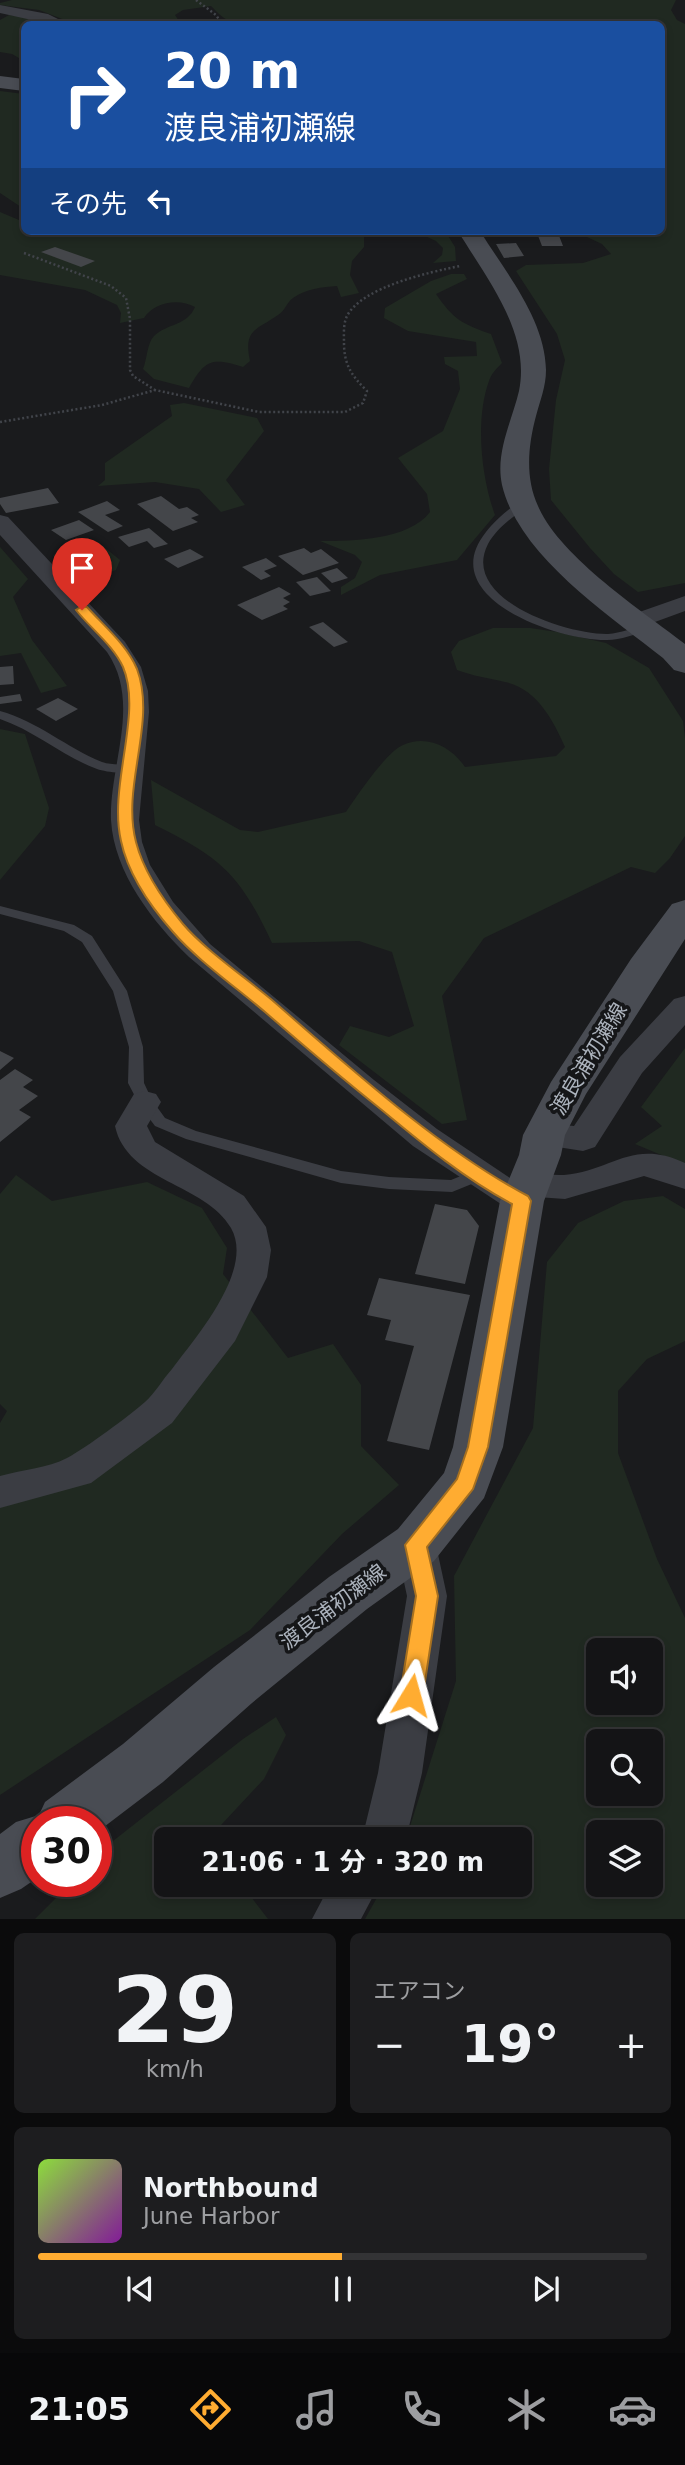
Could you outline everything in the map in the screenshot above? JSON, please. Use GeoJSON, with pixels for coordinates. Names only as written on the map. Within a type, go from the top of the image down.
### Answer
{"type":"FeatureCollection","features":[{"type":"Feature","properties":{"kind":"main road"},"geometry":{"type":"LineString","coordinates":[[0,82],[21,85]]}},
{"type":"Feature","properties":{"kind":"main road"},"geometry":{"type":"LineString","coordinates":[[471,235],[528,335],[532,390],[522,418],[516,483],[523,504],[542,535],[571,567],[685,663]]}},
{"type":"Feature","properties":{"kind":"main road","name":"渡良浦初瀬線"},"geometry":{"type":"LineString","coordinates":[[86,1806],[143,1763],[233,1685],[348,1593],[416,1545],[466,1483],[478,1447],[525,1192],[540,1154],[544,1135],[566,1092],[645,968],[685,912]]}},
{"type":"Feature","properties":{"kind":"main road"},"geometry":{"type":"LineString","coordinates":[[0,1869],[21,1854]]}},
{"type":"Feature","properties":{"kind":"street"},"geometry":{"type":"LineString","coordinates":[[0,9],[53,21]]}},
{"type":"Feature","properties":{"kind":"street"},"geometry":{"type":"LineString","coordinates":[[0,522],[116,647],[130,668],[135,690],[136,716],[127,769],[124,814],[128,842],[139,873],[179,929],[317,1048],[428,1139],[478,1175],[525,1192],[565,1187],[644,1164],[668,1169],[685,1177]]}},
{"type":"Feature","properties":{"kind":"street"},"geometry":{"type":"LineString","coordinates":[[640,624],[685,603]]}},
{"type":"Feature","properties":{"kind":"street"},"geometry":{"type":"LineString","coordinates":[[544,1135],[583,1139],[631,1065],[685,1006]]}},
{"type":"Feature","properties":{"kind":"street"},"geometry":{"type":"LineString","coordinates":[[0,1492],[76,1472],[159,1412],[222,1331],[249,1277],[254,1250],[249,1227],[232,1205],[152,1157],[134,1139],[131,1126],[145,1102]]}},
{"type":"Feature","properties":{"kind":"street"},"geometry":{"type":"LineString","coordinates":[[387,1827],[400,1773],[427,1596],[416,1545]]}},
{"type":"Feature","properties":{"kind":"street"},"geometry":{"type":"LineString","coordinates":[[0,1833],[21,1830]]}},
{"type":"Feature","properties":{"kind":"street"},"geometry":{"type":"LineString","coordinates":[[335,1919],[349,1897]]}},
{"type":"Feature","properties":{"kind":"lane"},"geometry":{"type":"LineString","coordinates":[[523,504],[489,534],[478,560],[481,579],[500,603],[532,619],[584,634],[609,637],[640,624]]}},
{"type":"Feature","properties":{"kind":"lane"},"geometry":{"type":"LineString","coordinates":[[0,715],[20,722],[101,766],[127,769]]}},
{"type":"Feature","properties":{"kind":"lane"},"geometry":{"type":"LineString","coordinates":[[0,910],[69,928],[87,939],[120,991],[136,1046],[136,1083],[145,1102],[160,1122],[191,1135],[341,1177],[389,1183],[452,1186],[478,1175]]}},
{"type":"Feature","properties":{"kind":"path"},"geometry":{"type":"LineString","coordinates":[[196,0],[220,21]]}},
{"type":"Feature","properties":{"kind":"path"},"geometry":{"type":"LineString","coordinates":[[24,253],[111,286],[126,298],[130,319],[130,370],[133,376],[155,390],[259,412],[345,412],[363,402],[367,391],[348,372],[344,326],[349,312],[364,300],[392,286],[436,271],[487,262]]}},
{"type":"Feature","properties":{"kind":"path"},"geometry":{"type":"LineString","coordinates":[[0,422],[103,405],[155,390]]}},
{"type":"Feature","properties":{"kind":"shaded area"},"geometry":{"type":"Polygon","coordinates":[[[12,0],[676,0],[671,10],[677,20],[685,24],[685,583],[638,592],[614,574],[551,500],[549,469],[556,400],[565,360],[557,334],[516,271],[526,265],[583,263],[611,254],[602,244],[583,235],[665,235],[665,21],[230,21],[211,6],[183,10],[175,15],[179,21],[67,21],[39,10],[0,3],[12,0]]]}},
{"type":"Feature","properties":{"kind":"shaded area"},"geometry":{"type":"Polygon","coordinates":[[[9,15],[38,21],[21,21],[21,59],[0,52],[0,20],[9,15]]]}},
{"type":"Feature","properties":{"kind":"shaded area"},"geometry":{"type":"Polygon","coordinates":[[[0,91],[21,94],[21,207],[0,193],[0,91]]]}},
{"type":"Feature","properties":{"kind":"shaded area"},"geometry":{"type":"Polygon","coordinates":[[[0,212],[21,220],[21,235],[364,235],[364,247],[352,261],[350,275],[359,293],[341,297],[337,286],[303,292],[250,336],[250,361],[243,367],[223,362],[210,363],[189,388],[154,379],[143,369],[154,336],[187,318],[195,307],[182,303],[167,303],[154,308],[144,318],[120,323],[121,313],[117,305],[85,290],[0,275],[0,212]]]}},
{"type":"Feature","properties":{"kind":"shaded area"},"geometry":{"type":"Polygon","coordinates":[[[423,235],[448,235],[455,247],[456,261],[433,263],[442,255],[443,248],[423,235]]]}},
{"type":"Feature","properties":{"kind":"shaded area"},"geometry":{"type":"Polygon","coordinates":[[[451,274],[464,274],[467,279],[436,294],[459,320],[491,334],[502,363],[489,381],[481,430],[483,466],[495,515],[457,560],[380,575],[341,595],[341,587],[355,578],[362,562],[355,555],[320,541],[380,537],[409,528],[430,512],[427,494],[398,458],[443,431],[460,389],[458,371],[445,364],[444,357],[477,356],[476,342],[408,331],[384,318],[385,308],[431,281],[451,274]]]}},
{"type":"Feature","properties":{"kind":"shaded area"},"geometry":{"type":"Polygon","coordinates":[[[184,403],[257,418],[264,431],[226,480],[245,505],[221,512],[199,489],[155,482],[98,486],[105,480],[105,463],[172,416],[170,405],[184,403]]]}},
{"type":"Feature","properties":{"kind":"shaded area"},"geometry":{"type":"Polygon","coordinates":[[[99,543],[120,560],[116,570],[76,584],[53,555],[99,543]]]}},
{"type":"Feature","properties":{"kind":"shaded area"},"geometry":{"type":"Polygon","coordinates":[[[0,547],[28,579],[13,597],[32,640],[67,686],[41,693],[21,653],[0,656],[0,547]]]}},
{"type":"Feature","properties":{"kind":"shaded area"},"geometry":{"type":"Polygon","coordinates":[[[493,628],[530,628],[606,643],[649,668],[683,721],[685,836],[670,858],[655,873],[631,867],[484,938],[442,996],[467,1120],[442,1124],[339,1045],[350,1026],[389,1037],[414,1026],[392,952],[359,941],[272,943],[250,901],[227,871],[197,848],[155,825],[151,780],[240,830],[258,832],[346,812],[388,756],[412,742],[438,745],[453,754],[465,767],[556,756],[565,747],[549,716],[526,691],[505,682],[457,670],[451,652],[459,641],[493,628]]]}},
{"type":"Feature","properties":{"kind":"shaded area"},"geometry":{"type":"Polygon","coordinates":[[[0,729],[25,734],[49,808],[45,826],[0,880],[0,729]]]}},
{"type":"Feature","properties":{"kind":"shaded area"},"geometry":{"type":"Polygon","coordinates":[[[685,1048],[685,1165],[635,1144],[662,1126],[641,1107],[685,1048]]]}},
{"type":"Feature","properties":{"kind":"shaded area"},"geometry":{"type":"Polygon","coordinates":[[[16,1175],[52,1201],[147,1182],[202,1208],[227,1248],[223,1274],[288,1358],[333,1344],[361,1385],[361,1446],[399,1485],[342,1534],[250,1630],[0,1795],[0,1423],[7,1411],[0,1404],[0,1194],[16,1175]]]}},
{"type":"Feature","properties":{"kind":"shaded area"},"geometry":{"type":"Polygon","coordinates":[[[663,1196],[685,1209],[685,1341],[647,1359],[618,1391],[618,1453],[657,1559],[685,1618],[685,1919],[365,1919],[377,1897],[532,1897],[532,1827],[410,1827],[456,1681],[454,1576],[533,1428],[547,1262],[578,1223],[624,1201],[663,1196]]]}},
{"type":"Feature","properties":{"kind":"shaded area"},"geometry":{"type":"Polygon","coordinates":[[[276,1717],[286,1735],[264,1779],[219,1827],[154,1827],[154,1897],[251,1897],[268,1919],[35,1919],[57,1897],[112,1897],[112,1842],[243,1739],[276,1717]]]}},
{"type":"Feature","properties":{"kind":"building"},"geometry":{"type":"Polygon","coordinates":[[[538,235],[559,235],[563,246],[542,246],[538,235]]]}},
{"type":"Feature","properties":{"kind":"building"},"geometry":{"type":"Polygon","coordinates":[[[516,243],[524,256],[504,258],[496,244],[516,243]]]}},
{"type":"Feature","properties":{"kind":"building"},"geometry":{"type":"Polygon","coordinates":[[[55,247],[95,261],[81,267],[41,252],[55,247]]]}},
{"type":"Feature","properties":{"kind":"building"},"geometry":{"type":"Polygon","coordinates":[[[48,488],[59,503],[6,513],[0,504],[0,498],[48,488]]]}},
{"type":"Feature","properties":{"kind":"building"},"geometry":{"type":"Polygon","coordinates":[[[161,496],[179,509],[187,507],[199,515],[191,518],[198,522],[173,531],[137,504],[161,496]]]}},
{"type":"Feature","properties":{"kind":"building"},"geometry":{"type":"Polygon","coordinates":[[[107,501],[120,510],[105,515],[123,526],[108,532],[78,512],[107,501]]]}},
{"type":"Feature","properties":{"kind":"building"},"geometry":{"type":"Polygon","coordinates":[[[79,520],[94,530],[66,540],[51,530],[79,520]]]}},
{"type":"Feature","properties":{"kind":"building"},"geometry":{"type":"Polygon","coordinates":[[[149,528],[168,544],[154,548],[147,541],[129,547],[118,537],[149,528]]]}},
{"type":"Feature","properties":{"kind":"building"},"geometry":{"type":"Polygon","coordinates":[[[304,548],[311,553],[321,549],[339,563],[303,575],[278,556],[304,548]]]}},
{"type":"Feature","properties":{"kind":"building"},"geometry":{"type":"Polygon","coordinates":[[[190,549],[204,557],[178,568],[164,559],[190,549]]]}},
{"type":"Feature","properties":{"kind":"building"},"geometry":{"type":"Polygon","coordinates":[[[266,558],[277,566],[264,571],[271,576],[261,580],[242,567],[266,558]]]}},
{"type":"Feature","properties":{"kind":"building"},"geometry":{"type":"Polygon","coordinates":[[[337,568],[348,578],[332,583],[321,573],[337,568]]]}},
{"type":"Feature","properties":{"kind":"building"},"geometry":{"type":"Polygon","coordinates":[[[317,577],[331,591],[310,596],[296,582],[317,577]]]}},
{"type":"Feature","properties":{"kind":"building"},"geometry":{"type":"Polygon","coordinates":[[[279,587],[291,594],[283,598],[290,602],[283,606],[288,609],[262,620],[237,605],[279,587]]]}},
{"type":"Feature","properties":{"kind":"building"},"geometry":{"type":"Polygon","coordinates":[[[323,622],[348,642],[334,647],[309,627],[323,622]]]}},
{"type":"Feature","properties":{"kind":"building"},"geometry":{"type":"Polygon","coordinates":[[[13,666],[14,684],[0,685],[0,667],[13,666]]]}},
{"type":"Feature","properties":{"kind":"building"},"geometry":{"type":"Polygon","coordinates":[[[20,694],[22,701],[0,704],[0,697],[20,694]]]}},
{"type":"Feature","properties":{"kind":"building"},"geometry":{"type":"Polygon","coordinates":[[[58,698],[78,709],[56,721],[36,709],[58,698]]]}},
{"type":"Feature","properties":{"kind":"building"},"geometry":{"type":"Polygon","coordinates":[[[0,1051],[14,1058],[0,1070],[0,1051]]]}},
{"type":"Feature","properties":{"kind":"building"},"geometry":{"type":"Polygon","coordinates":[[[15,1069],[33,1080],[23,1087],[38,1096],[19,1110],[31,1117],[0,1142],[0,1080],[15,1069]]]}},
{"type":"Feature","properties":{"kind":"building"},"geometry":{"type":"Polygon","coordinates":[[[435,1204],[467,1210],[479,1226],[465,1284],[415,1274],[435,1204]]]}},
{"type":"Feature","properties":{"kind":"building"},"geometry":{"type":"Polygon","coordinates":[[[379,1278],[470,1295],[429,1450],[387,1441],[414,1346],[385,1340],[391,1320],[367,1315],[379,1278]]]}},
{"type":"Feature","properties":{"kind":"route"},"geometry":{"type":"LineString","coordinates":[[82,610],[116,647],[130,668],[135,690],[136,716],[127,769],[124,814],[128,842],[139,873],[179,929],[428,1139],[490,1184],[522,1201],[478,1447],[466,1483],[416,1545],[427,1596],[411,1695]]}}]}
